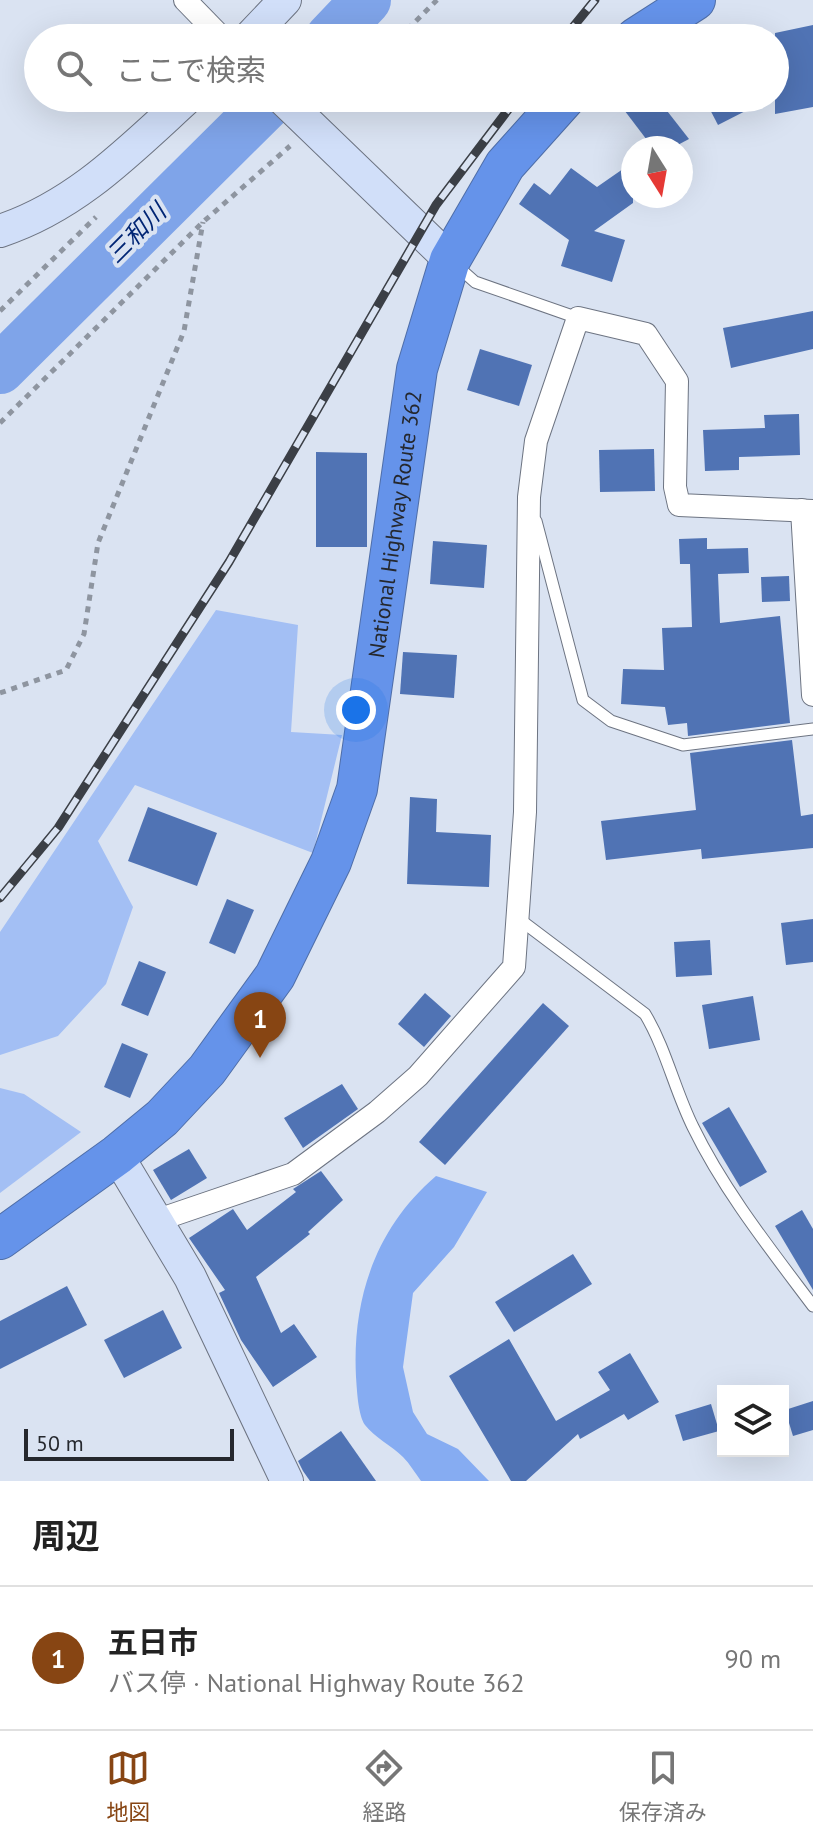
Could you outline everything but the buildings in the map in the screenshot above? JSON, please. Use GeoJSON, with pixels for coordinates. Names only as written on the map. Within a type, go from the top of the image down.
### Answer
{"type":"FeatureCollection","features":[{"type":"Feature","properties":{"kind":"highway"},"geometry":{"type":"LineString","coordinates":[[658,24],[695,0]]}},
{"type":"Feature","properties":{"kind":"highway","name":"National Highway Route 362"},"geometry":{"type":"LineString","coordinates":[[0,1239],[117,1155],[162,1118],[207,1070],[275,976],[331,862],[357,789],[417,369],[450,260],[505,165],[552,112]]}},
{"type":"Feature","properties":{"kind":"street"},"geometry":{"type":"LineString","coordinates":[[185,0],[208,24]]}},
{"type":"Feature","properties":{"kind":"street"},"geometry":{"type":"LineString","coordinates":[[262,24],[285,0]]}},
{"type":"Feature","properties":{"kind":"street"},"geometry":{"type":"LineString","coordinates":[[0,231],[34,220],[102,176],[172,112]]}},
{"type":"Feature","properties":{"kind":"street"},"geometry":{"type":"LineString","coordinates":[[298,114],[450,260]]}},
{"type":"Feature","properties":{"kind":"street"},"geometry":{"type":"LineString","coordinates":[[158,1220],[293,1174],[377,1112],[418,1076],[514,967],[525,812],[529,497],[536,441],[578,318],[646,334],[677,381],[675,487],[679,505],[808,510],[813,695]]}},
{"type":"Feature","properties":{"kind":"street"},"geometry":{"type":"LineString","coordinates":[[117,1155],[190,1277],[287,1481]]}},
{"type":"Feature","properties":{"kind":"lane"},"geometry":{"type":"LineString","coordinates":[[450,260],[475,282],[578,318]]}},
{"type":"Feature","properties":{"kind":"lane"},"geometry":{"type":"LineString","coordinates":[[529,497],[583,700],[611,721],[683,745],[813,729]]}},
{"type":"Feature","properties":{"kind":"lane"},"geometry":{"type":"LineString","coordinates":[[519,919],[645,1014],[657,1033],[671,1079],[694,1130],[764,1240],[813,1306]]}},
{"type":"Feature","properties":{"kind":"path"},"geometry":{"type":"LineString","coordinates":[[413,24],[437,0]]}},
{"type":"Feature","properties":{"kind":"path"},"geometry":{"type":"LineString","coordinates":[[0,423],[203,222],[298,114]]}},
{"type":"Feature","properties":{"kind":"path"},"geometry":{"type":"LineString","coordinates":[[0,311],[96,218],[102,176]]}},
{"type":"Feature","properties":{"kind":"path"},"geometry":{"type":"LineString","coordinates":[[0,693],[66,670],[84,634],[98,543],[184,331],[203,222]]}},
{"type":"Feature","properties":{"kind":"shaded area"},"geometry":{"type":"Polygon","coordinates":[[[216,610],[298,625],[291,732],[342,735],[313,853],[135,785],[98,841],[133,907],[106,984],[58,1036],[0,1055],[0,932],[216,610]]]}},
{"type":"Feature","properties":{"kind":"shaded area"},"geometry":{"type":"Polygon","coordinates":[[[0,1088],[24,1094],[81,1132],[0,1193],[0,1088]]]}},
{"type":"Feature","properties":{"kind":"shaded area"},"geometry":{"type":"Polygon","coordinates":[[[436,1176],[487,1192],[454,1247],[413,1293],[403,1367],[413,1412],[427,1434],[458,1449],[489,1481],[421,1481],[403,1457],[365,1425],[359,1409],[356,1348],[363,1293],[383,1242],[397,1219],[436,1176]]]}},
{"type":"Feature","properties":{"kind":"waterway","name":"三和川"},"geometry":{"type":"LineString","coordinates":[[343,24],[366,0]]}},
{"type":"Feature","properties":{"kind":"waterway","name":"三和川"},"geometry":{"type":"LineString","coordinates":[[0,369],[259,112]]}},
{"type":"Feature","properties":{"kind":"railway"},"geometry":{"type":"LineString","coordinates":[[575,24],[595,0]]}},
{"type":"Feature","properties":{"kind":"railway"},"geometry":{"type":"LineString","coordinates":[[0,898],[58,828],[229,562],[436,205],[506,112]]}},
{"type":"Feature","properties":{"kind":"place","name":"五日市"},"geometry":{"type":"Point","coordinates":[260,1058]}}]}
